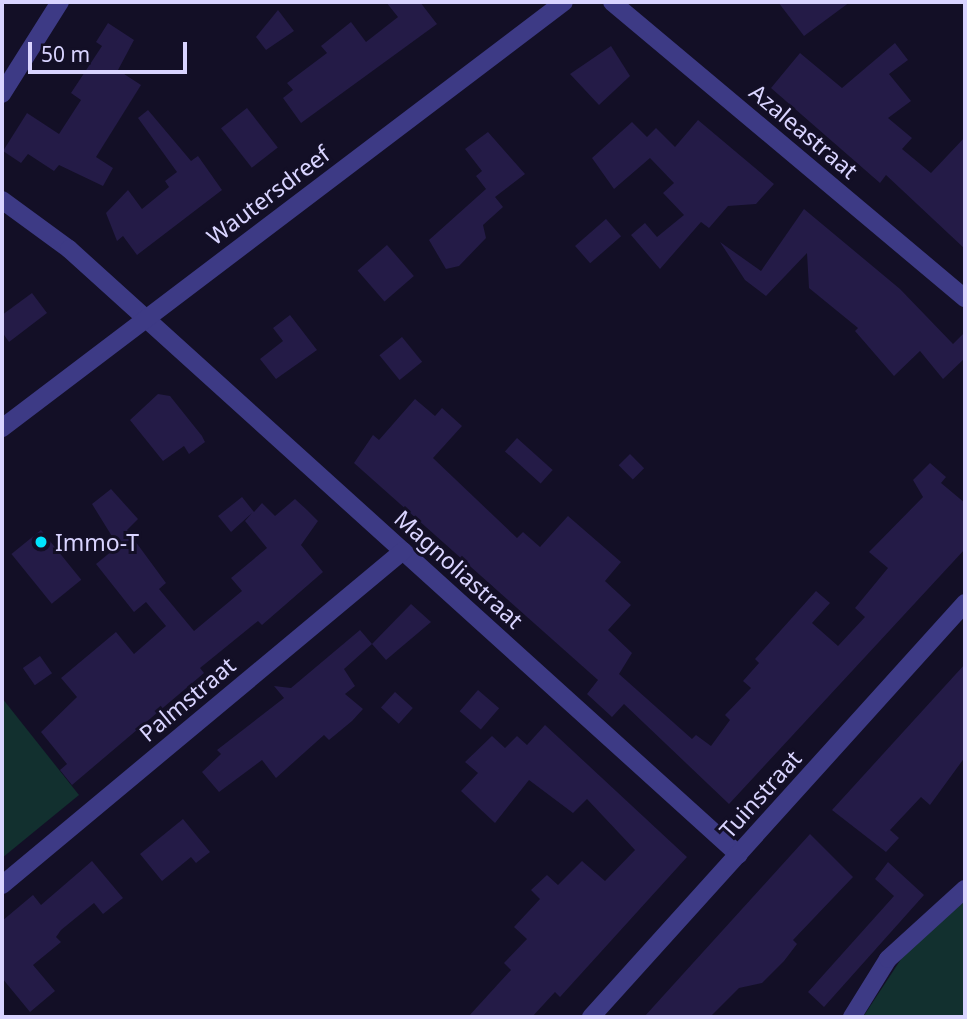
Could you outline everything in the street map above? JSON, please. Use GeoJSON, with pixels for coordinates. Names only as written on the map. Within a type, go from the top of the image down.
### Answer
{"type":"FeatureCollection","features":[{"type":"Feature","properties":{"kind":"street"},"geometry":{"type":"LineString","coordinates":[[2,94],[60,2]]}},
{"type":"Feature","properties":{"kind":"street","name":"Wautersdreef"},"geometry":{"type":"LineString","coordinates":[[2,428],[564,2]]}},
{"type":"Feature","properties":{"kind":"street","name":"Azaleastraat"},"geometry":{"type":"LineString","coordinates":[[612,2],[965,298]]}},
{"type":"Feature","properties":{"kind":"street","name":"Magnoliastraat"},"geometry":{"type":"LineString","coordinates":[[2,200],[69,249],[739,855]]}},
{"type":"Feature","properties":{"kind":"street","name":"Palmstraat"},"geometry":{"type":"LineString","coordinates":[[2,885],[403,551]]}},
{"type":"Feature","properties":{"kind":"street","name":"Tuinstraat"},"geometry":{"type":"LineString","coordinates":[[591,1017],[965,603]]}},
{"type":"Feature","properties":{"kind":"street"},"geometry":{"type":"LineString","coordinates":[[852,1017],[888,959],[965,889]]}},
{"type":"Feature","properties":{"kind":"green space"},"geometry":{"type":"Polygon","coordinates":[[[2,698],[79,795],[2,858],[2,698]]]}},
{"type":"Feature","properties":{"kind":"green space"},"geometry":{"type":"Polygon","coordinates":[[[965,901],[965,1017],[863,1017],[905,953],[965,901]]]}},
{"type":"Feature","properties":{"kind":"building"},"geometry":{"type":"Polygon","coordinates":[[[386,2],[420,2],[437,24],[301,123],[283,98],[293,90],[287,83],[327,53],[321,46],[351,22],[366,42],[398,17],[386,2]]]}},
{"type":"Feature","properties":{"kind":"building"},"geometry":{"type":"Polygon","coordinates":[[[778,2],[850,2],[804,36],[778,2]]]}},
{"type":"Feature","properties":{"kind":"building"},"geometry":{"type":"Polygon","coordinates":[[[278,10],[294,31],[266,50],[256,37],[278,10]]]}},
{"type":"Feature","properties":{"kind":"building"},"geometry":{"type":"Polygon","coordinates":[[[108,23],[134,40],[118,70],[141,85],[96,157],[113,168],[103,186],[59,165],[54,171],[28,154],[21,163],[3,151],[27,113],[59,134],[81,100],[71,93],[102,46],[96,42],[108,23]]]}},
{"type":"Feature","properties":{"kind":"building"},"geometry":{"type":"Polygon","coordinates":[[[895,43],[908,60],[889,74],[911,101],[888,118],[912,138],[902,149],[931,173],[965,137],[965,249],[886,175],[880,183],[771,88],[800,53],[842,88],[895,43]]]}},
{"type":"Feature","properties":{"kind":"building"},"geometry":{"type":"Polygon","coordinates":[[[611,46],[630,76],[599,105],[570,74],[611,46]]]}},
{"type":"Feature","properties":{"kind":"building"},"geometry":{"type":"Polygon","coordinates":[[[247,108],[278,147],[252,168],[221,128],[247,108]]]}},
{"type":"Feature","properties":{"kind":"building"},"geometry":{"type":"Polygon","coordinates":[[[148,110],[191,161],[198,156],[222,190],[137,255],[123,236],[117,241],[106,213],[128,190],[142,209],[169,187],[165,181],[177,172],[138,118],[148,110]]]}},
{"type":"Feature","properties":{"kind":"building"},"geometry":{"type":"Polygon","coordinates":[[[698,120],[774,184],[756,204],[728,206],[709,228],[701,222],[660,269],[631,235],[645,223],[657,237],[684,215],[663,193],[674,183],[650,158],[614,189],[592,158],[632,122],[647,137],[656,128],[675,147],[698,120]]]}},
{"type":"Feature","properties":{"kind":"building"},"geometry":{"type":"Polygon","coordinates":[[[488,132],[525,174],[495,197],[503,207],[483,225],[486,238],[459,266],[446,269],[429,240],[486,189],[476,176],[482,171],[465,149],[488,132]]]}},
{"type":"Feature","properties":{"kind":"building"},"geometry":{"type":"Polygon","coordinates":[[[804,209],[900,289],[953,344],[965,332],[965,358],[943,379],[920,351],[894,376],[855,331],[858,328],[809,288],[807,253],[766,296],[745,280],[720,242],[761,271],[804,209]]]}},
{"type":"Feature","properties":{"kind":"building"},"geometry":{"type":"Polygon","coordinates":[[[606,219],[621,236],[590,263],[575,246],[606,219]]]}},
{"type":"Feature","properties":{"kind":"building"},"geometry":{"type":"Polygon","coordinates":[[[387,245],[414,276],[384,302],[358,271],[387,245]]]}},
{"type":"Feature","properties":{"kind":"building"},"geometry":{"type":"Polygon","coordinates":[[[32,293],[47,313],[9,342],[2,332],[2,315],[32,293]]]}},
{"type":"Feature","properties":{"kind":"building"},"geometry":{"type":"Polygon","coordinates":[[[290,315],[317,350],[276,379],[260,359],[283,341],[273,328],[290,315]]]}},
{"type":"Feature","properties":{"kind":"building"},"geometry":{"type":"Polygon","coordinates":[[[402,337],[422,362],[400,380],[379,355],[402,337]]]}},
{"type":"Feature","properties":{"kind":"building"},"geometry":{"type":"Polygon","coordinates":[[[158,394],[170,396],[202,436],[205,442],[189,454],[184,446],[163,461],[130,420],[158,394]]]}},
{"type":"Feature","properties":{"kind":"building"},"geometry":{"type":"Polygon","coordinates":[[[415,399],[435,416],[442,408],[462,426],[433,458],[517,538],[523,532],[540,547],[568,516],[621,562],[605,581],[631,605],[608,630],[632,653],[619,674],[692,739],[696,735],[711,746],[730,720],[725,715],[751,688],[743,681],[759,663],[755,659],[816,591],[830,603],[812,623],[838,646],[865,617],[855,608],[888,568],[869,552],[923,497],[913,480],[930,463],[946,477],[941,483],[965,503],[965,549],[729,804],[624,704],[612,717],[587,694],[598,680],[354,463],[373,435],[379,440],[415,399]]]}},
{"type":"Feature","properties":{"kind":"building"},"geometry":{"type":"Polygon","coordinates":[[[517,438],[553,470],[541,483],[505,451],[517,438]]]}},
{"type":"Feature","properties":{"kind":"building"},"geometry":{"type":"Polygon","coordinates":[[[630,454],[644,468],[633,479],[619,465],[630,454]]]}},
{"type":"Feature","properties":{"kind":"building"},"geometry":{"type":"Polygon","coordinates":[[[111,489],[138,519],[127,530],[166,583],[159,589],[194,631],[242,591],[231,578],[267,548],[245,521],[252,513],[231,532],[218,516],[242,497],[254,512],[262,503],[275,516],[295,499],[307,510],[318,521],[301,545],[323,572],[262,625],[258,621],[200,668],[204,673],[72,785],[60,770],[67,764],[41,732],[77,697],[61,678],[116,632],[134,654],[166,626],[146,602],[134,612],[96,564],[118,546],[92,504],[111,489]]]}},
{"type":"Feature","properties":{"kind":"building"},"geometry":{"type":"Polygon","coordinates":[[[41,530],[81,580],[52,604],[11,554],[41,530]]]}},
{"type":"Feature","properties":{"kind":"building"},"geometry":{"type":"Polygon","coordinates":[[[411,604],[431,622],[386,660],[372,644],[411,604]]]}},
{"type":"Feature","properties":{"kind":"building"},"geometry":{"type":"Polygon","coordinates":[[[360,630],[372,644],[344,669],[355,686],[345,694],[363,709],[329,740],[324,735],[276,778],[262,760],[219,792],[202,772],[221,754],[217,750],[284,698],[274,686],[291,688],[360,630]]]}},
{"type":"Feature","properties":{"kind":"building"},"geometry":{"type":"Polygon","coordinates":[[[40,656],[52,673],[35,685],[23,668],[40,656]]]}},
{"type":"Feature","properties":{"kind":"building"},"geometry":{"type":"Polygon","coordinates":[[[965,664],[965,757],[930,805],[921,797],[890,830],[899,838],[886,852],[832,810],[965,664]]]}},
{"type":"Feature","properties":{"kind":"building"},"geometry":{"type":"Polygon","coordinates":[[[478,690],[499,708],[481,730],[460,711],[478,690]]]}},
{"type":"Feature","properties":{"kind":"building"},"geometry":{"type":"Polygon","coordinates":[[[395,692],[413,708],[399,724],[381,708],[395,692]]]}},
{"type":"Feature","properties":{"kind":"building"},"geometry":{"type":"Polygon","coordinates":[[[545,725],[687,857],[560,997],[555,992],[532,1017],[468,1017],[511,970],[504,963],[527,939],[514,927],[540,899],[531,890],[547,875],[558,885],[582,861],[605,881],[635,850],[587,799],[573,813],[529,780],[495,823],[461,791],[478,773],[465,762],[492,736],[505,748],[517,736],[527,745],[545,725]]]}},
{"type":"Feature","properties":{"kind":"building"},"geometry":{"type":"Polygon","coordinates":[[[183,819],[210,852],[196,863],[191,857],[162,881],[140,854],[183,819]]]}},
{"type":"Feature","properties":{"kind":"building"},"geometry":{"type":"Polygon","coordinates":[[[810,834],[853,877],[793,940],[797,944],[784,961],[762,983],[739,988],[710,1017],[644,1017],[810,834]]]}},
{"type":"Feature","properties":{"kind":"building"},"geometry":{"type":"Polygon","coordinates":[[[92,861],[123,898],[103,914],[94,903],[61,930],[56,937],[61,942],[33,965],[55,991],[30,1012],[2,978],[2,921],[33,895],[41,905],[92,861]]]}},
{"type":"Feature","properties":{"kind":"building"},"geometry":{"type":"Polygon","coordinates":[[[888,862],[924,895],[824,1007],[808,992],[894,896],[875,879],[888,862]]]}},
{"type":"Feature","properties":{"kind":"place","name":"Immo-T"},"geometry":{"type":"Point","coordinates":[41,542]}}]}
